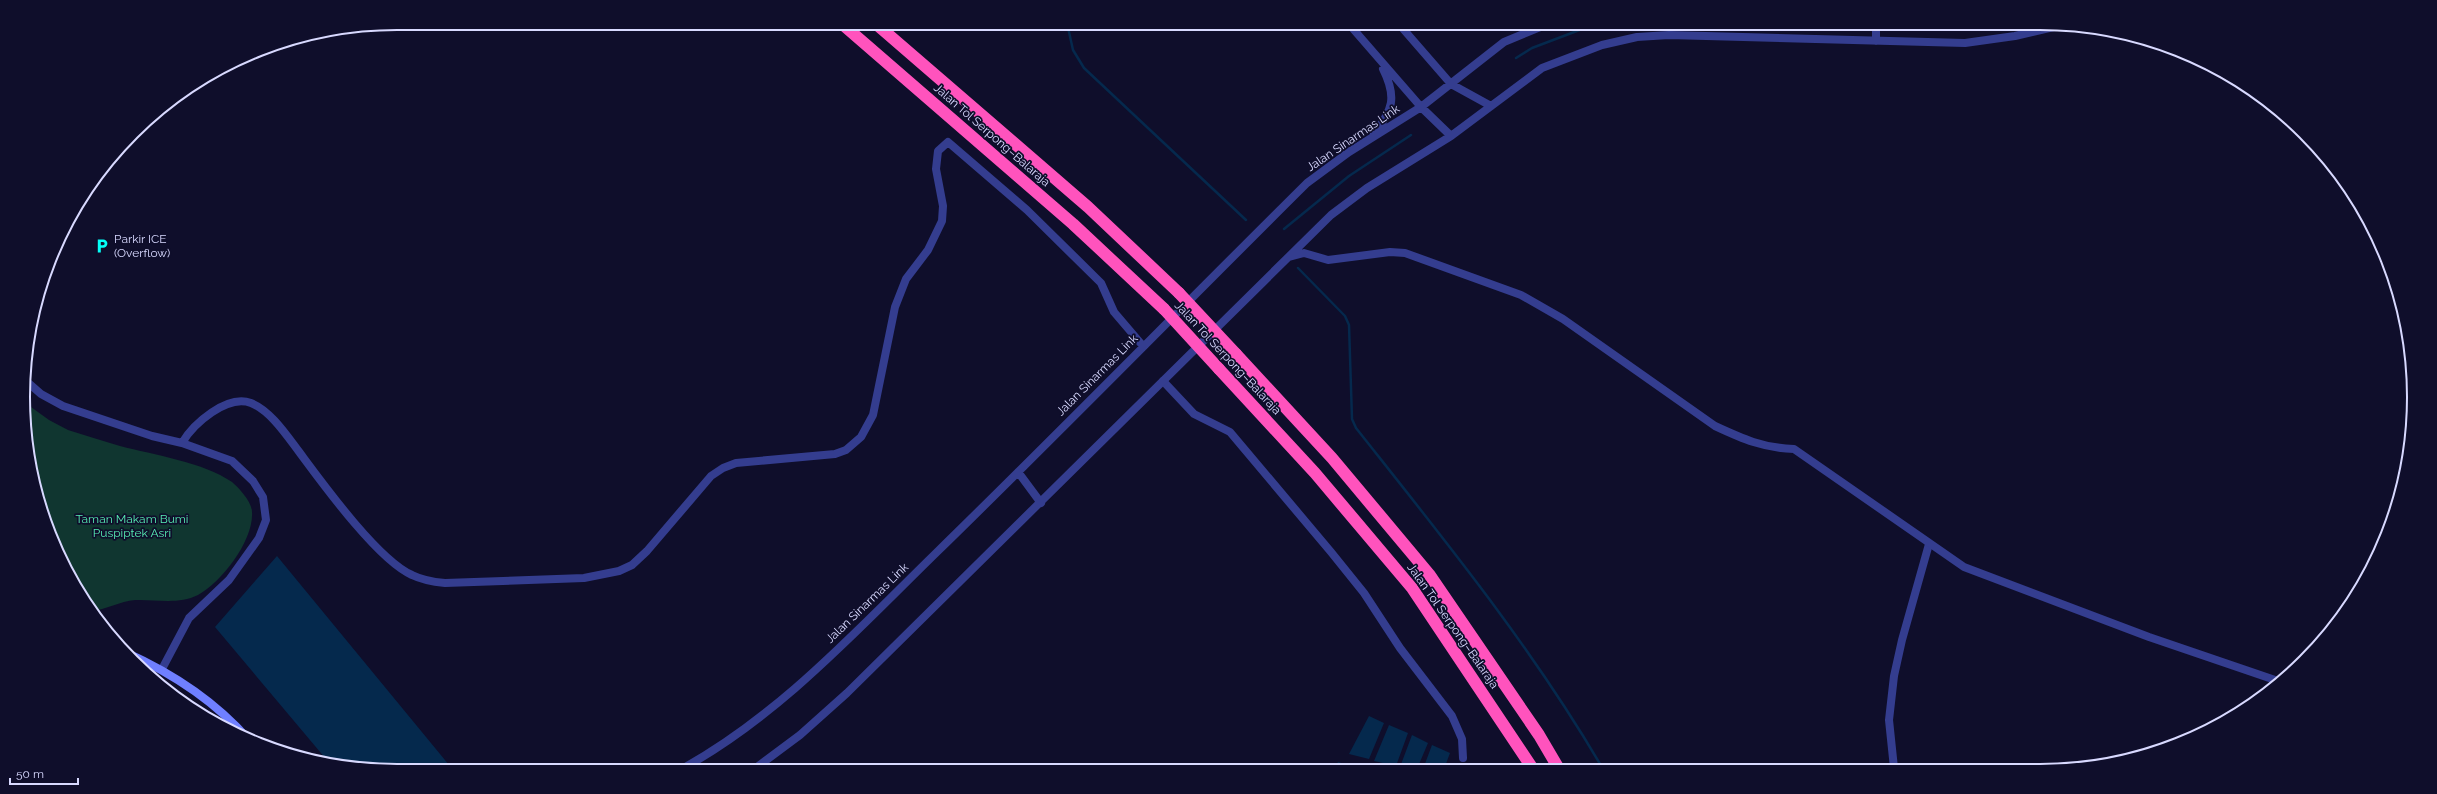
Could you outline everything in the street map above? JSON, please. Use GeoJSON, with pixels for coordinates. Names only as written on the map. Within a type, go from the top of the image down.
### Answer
{"type":"FeatureCollection","features":[{"type":"Feature","properties":{"kind":"highway","name":"Jalan Tol Serpong–Balaraja"},"geometry":{"type":"LineString","coordinates":[[849,30],[1072,224],[1164,309],[1315,472],[1412,588],[1530,764]]}},
{"type":"Feature","properties":{"kind":"highway","name":"Jalan Tol Serpong–Balaraja"},"geometry":{"type":"LineString","coordinates":[[883,30],[1088,207],[1179,293],[1332,458],[1429,574],[1539,735],[1556,764]]}},
{"type":"Feature","properties":{"kind":"main road"},"geometry":{"type":"LineString","coordinates":[[138,658],[162,669],[205,698],[234,725]]}},
{"type":"Feature","properties":{"kind":"street"},"geometry":{"type":"LineString","coordinates":[[1354,30],[1420,106],[1451,136]]}},
{"type":"Feature","properties":{"kind":"street"},"geometry":{"type":"LineString","coordinates":[[1404,30],[1451,84],[1491,106]]}},
{"type":"Feature","properties":{"kind":"street","name":"Jalan Sinarmas Link"},"geometry":{"type":"LineString","coordinates":[[690,764],[736,736],[776,706],[821,665],[1018,472],[1307,183],[1451,84],[1504,42],[1533,30]]}},
{"type":"Feature","properties":{"kind":"street"},"geometry":{"type":"LineString","coordinates":[[1876,30],[1876,41]]}},
{"type":"Feature","properties":{"kind":"street"},"geometry":{"type":"LineString","coordinates":[[761,764],[800,735],[846,693],[1041,503],[1331,215],[1367,188],[1451,136],[1542,68],[1602,45],[1637,38],[1669,35],[1966,43],[2016,36],[2041,30]]}},
{"type":"Feature","properties":{"kind":"street"},"geometry":{"type":"LineString","coordinates":[[1370,139],[1388,117],[1392,103],[1391,84],[1377,57]]}},
{"type":"Feature","properties":{"kind":"street"},"geometry":{"type":"LineString","coordinates":[[182,443],[188,432],[200,420],[234,402],[252,404],[286,434],[361,530],[392,562],[412,575],[431,581],[445,583],[584,578],[619,572],[632,565],[647,551],[711,476],[723,468],[736,463],[835,454],[846,450],[861,437],[873,415],[895,307],[906,279],[928,250],[942,221],[943,206],[936,169],[938,151],[948,142],[1027,210],[1101,283],[1114,312],[1143,346]]}},
{"type":"Feature","properties":{"kind":"street"},"geometry":{"type":"LineString","coordinates":[[1288,258],[1304,253],[1328,260],[1390,252],[1405,253],[1520,296],[1563,320],[1715,426],[1741,439],[1770,448],[1794,449],[1964,567],[2149,637],[2274,680]]}},
{"type":"Feature","properties":{"kind":"street"},"geometry":{"type":"LineString","coordinates":[[1163,381],[1194,414],[1230,432],[1364,593],[1400,648],[1452,716],[1462,739],[1463,758]]}},
{"type":"Feature","properties":{"kind":"street"},"geometry":{"type":"LineString","coordinates":[[31,385],[42,394],[63,406],[152,436],[182,443],[232,461],[253,481],[263,497],[266,520],[259,538],[229,580],[189,618],[162,669]]}},
{"type":"Feature","properties":{"kind":"street"},"geometry":{"type":"LineString","coordinates":[[1018,472],[1041,503]]}},
{"type":"Feature","properties":{"kind":"street"},"geometry":{"type":"LineString","coordinates":[[1894,764],[1889,720],[1894,676],[1902,640],[1929,544]]}},
{"type":"Feature","properties":{"kind":"green space","name":"Taman Makam Bumi Puspiptek Asri"},"geometry":{"type":"Polygon","coordinates":[[[30,407],[49,420],[68,430],[120,446],[163,456],[207,469],[232,482],[241,491],[250,504],[252,512],[251,523],[248,535],[242,547],[226,570],[207,589],[198,595],[183,600],[135,600],[98,610],[79,580],[49,515],[37,469],[33,445],[30,407]]]}},
{"type":"Feature","properties":{"kind":"water"},"geometry":{"type":"Polygon","coordinates":[[[277,556],[448,764],[373,763],[324,757],[215,627],[277,556]]]}},
{"type":"Feature","properties":{"kind":"water"},"geometry":{"type":"Polygon","coordinates":[[[1369,716],[1384,723],[1369,759],[1349,754],[1369,716]]]}},
{"type":"Feature","properties":{"kind":"water"},"geometry":{"type":"Polygon","coordinates":[[[1389,725],[1408,733],[1397,764],[1387,764],[1374,761],[1389,725]]]}},
{"type":"Feature","properties":{"kind":"water"},"geometry":{"type":"Polygon","coordinates":[[[1412,735],[1428,743],[1419,764],[1401,764],[1412,735]]]}},
{"type":"Feature","properties":{"kind":"water"},"geometry":{"type":"Polygon","coordinates":[[[1432,745],[1450,753],[1446,764],[1425,764],[1432,745]]]}},
{"type":"Feature","properties":{"kind":"waterway"},"geometry":{"type":"LineString","coordinates":[[1069,30],[1073,50],[1084,68],[1246,220]]}},
{"type":"Feature","properties":{"kind":"waterway"},"geometry":{"type":"LineString","coordinates":[[1516,58],[1532,48],[1580,30]]}},
{"type":"Feature","properties":{"kind":"waterway"},"geometry":{"type":"LineString","coordinates":[[1284,229],[1349,176],[1411,135]]}},
{"type":"Feature","properties":{"kind":"waterway"},"geometry":{"type":"LineString","coordinates":[[1298,268],[1345,316],[1349,325],[1352,419],[1356,428],[1454,552],[1517,636],[1576,724],[1600,764]]}},
{"type":"Feature","properties":{"kind":"place","name":"Parkir ICE (Overflow)"},"geometry":{"type":"Point","coordinates":[102,246]}}]}
